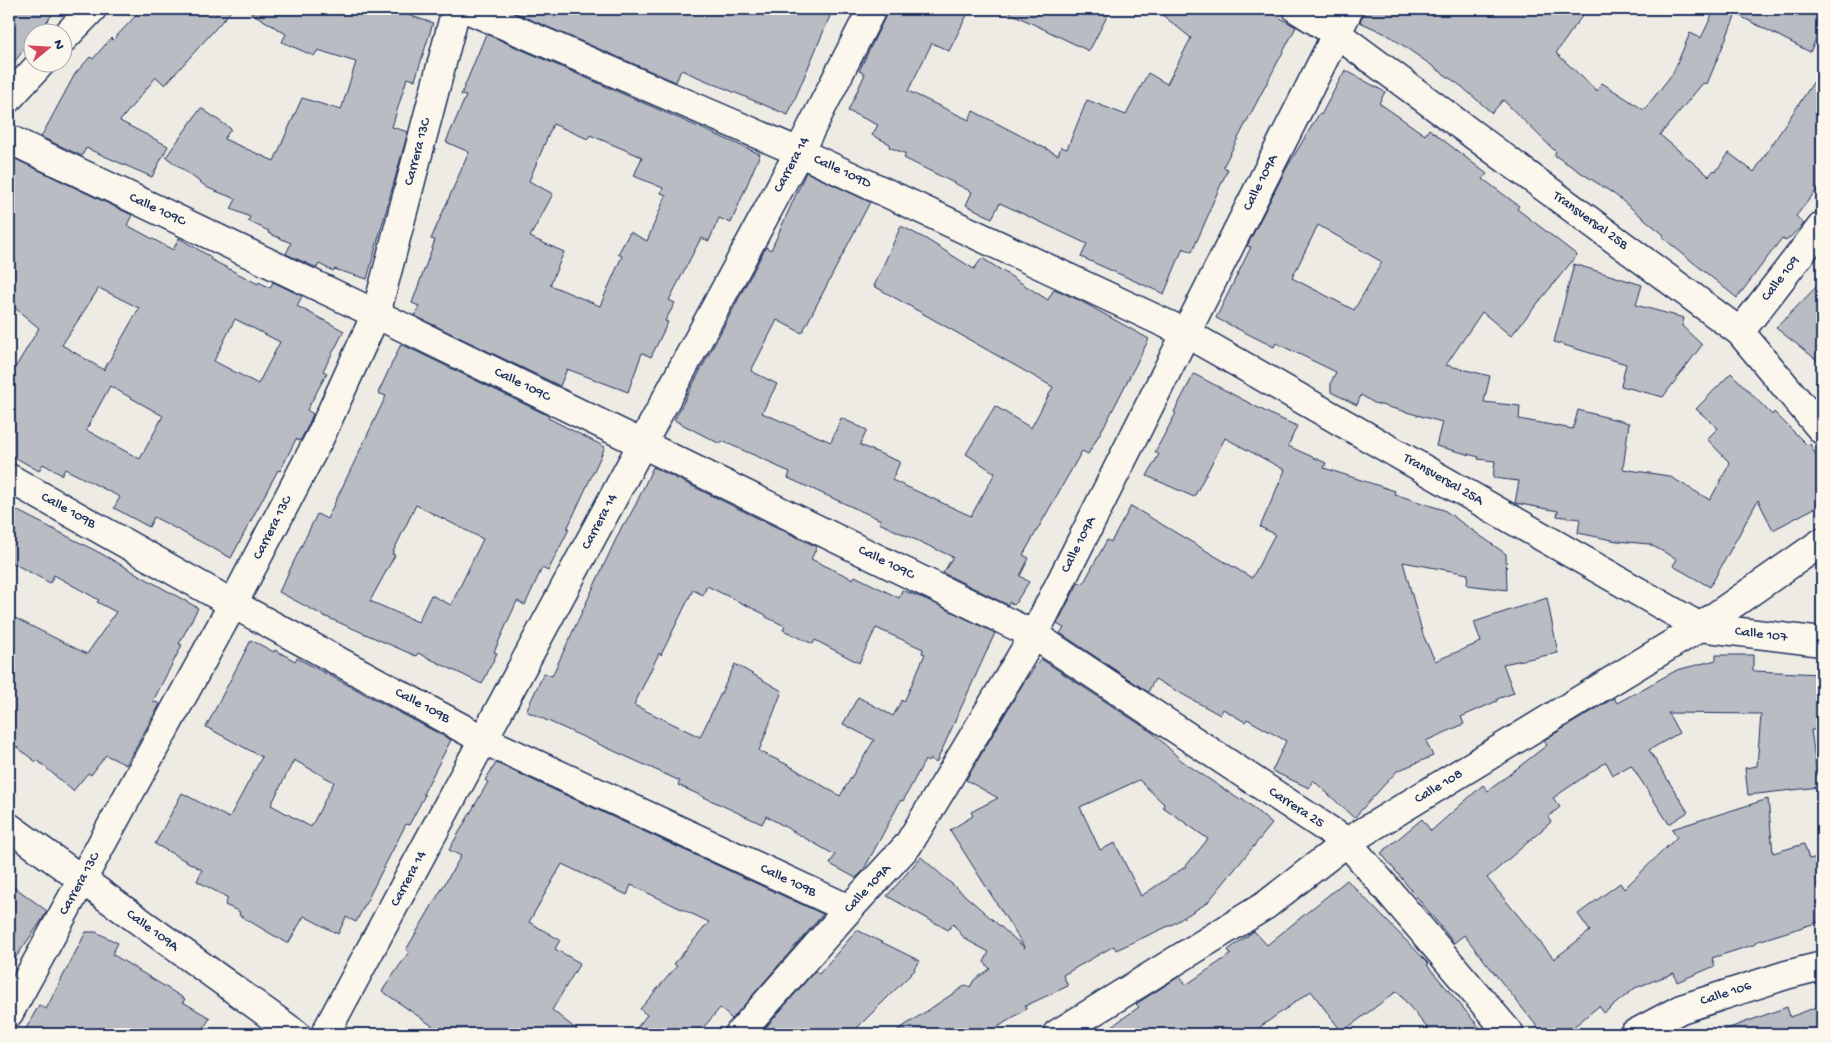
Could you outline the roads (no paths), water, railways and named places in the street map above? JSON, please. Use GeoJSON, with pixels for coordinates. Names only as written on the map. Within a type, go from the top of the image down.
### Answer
{"type":"FeatureCollection","features":[{"type":"Feature","properties":{"kind":"street"},"geometry":{"type":"LineString","coordinates":[[72,30],[92,9]]}},
{"type":"Feature","properties":{"kind":"street","name":"Carrera 13C"},"geometry":{"type":"LineString","coordinates":[[9,1013],[233,604],[320,437],[376,314],[456,9]]}},
{"type":"Feature","properties":{"kind":"street","name":"Calle 109D"},"geometry":{"type":"LineString","coordinates":[[466,9],[799,152],[1186,333]]}},
{"type":"Feature","properties":{"kind":"street","name":"Carrera 14"},"geometry":{"type":"LineString","coordinates":[[325,1034],[799,152],[872,9]]}},
{"type":"Feature","properties":{"kind":"street","name":"Transversal 25B"},"geometry":{"type":"LineString","coordinates":[[1297,9],[1337,34],[1740,332],[1822,430]]}},
{"type":"Feature","properties":{"kind":"street","name":"Calle 109A"},"geometry":{"type":"LineString","coordinates":[[739,1034],[908,845],[1034,635],[1349,9]]}},
{"type":"Feature","properties":{"kind":"street"},"geometry":{"type":"LineString","coordinates":[[9,98],[33,72]]}},
{"type":"Feature","properties":{"kind":"street","name":"Calle 109C"},"geometry":{"type":"LineString","coordinates":[[9,139],[376,314],[1034,635]]}},
{"type":"Feature","properties":{"kind":"street","name":"Calle 109"},"geometry":{"type":"LineString","coordinates":[[1740,332],[1822,226]]}},
{"type":"Feature","properties":{"kind":"street","name":"Transversal 25A"},"geometry":{"type":"LineString","coordinates":[[1186,333],[1700,627]]}},
{"type":"Feature","properties":{"kind":"street","name":"Calle 109B"},"geometry":{"type":"LineString","coordinates":[[9,478],[233,604],[484,740],[849,909]]}},
{"type":"Feature","properties":{"kind":"street","name":"Calle 108"},"geometry":{"type":"LineString","coordinates":[[1057,1034],[1266,905],[1347,842],[1700,627],[1822,542]]}},
{"type":"Feature","properties":{"kind":"street","name":"Calle 107"},"geometry":{"type":"LineString","coordinates":[[1700,627],[1822,642]]}},
{"type":"Feature","properties":{"kind":"street","name":"Carrera 25"},"geometry":{"type":"LineString","coordinates":[[1034,635],[1347,842],[1510,1034]]}},
{"type":"Feature","properties":{"kind":"street","name":"Calle 109A"},"geometry":{"type":"LineString","coordinates":[[9,827],[296,1034]]}},
{"type":"Feature","properties":{"kind":"street","name":"Calle 106"},"geometry":{"type":"LineString","coordinates":[[1634,1034],[1680,1009],[1786,975],[1822,966]]}}]}
